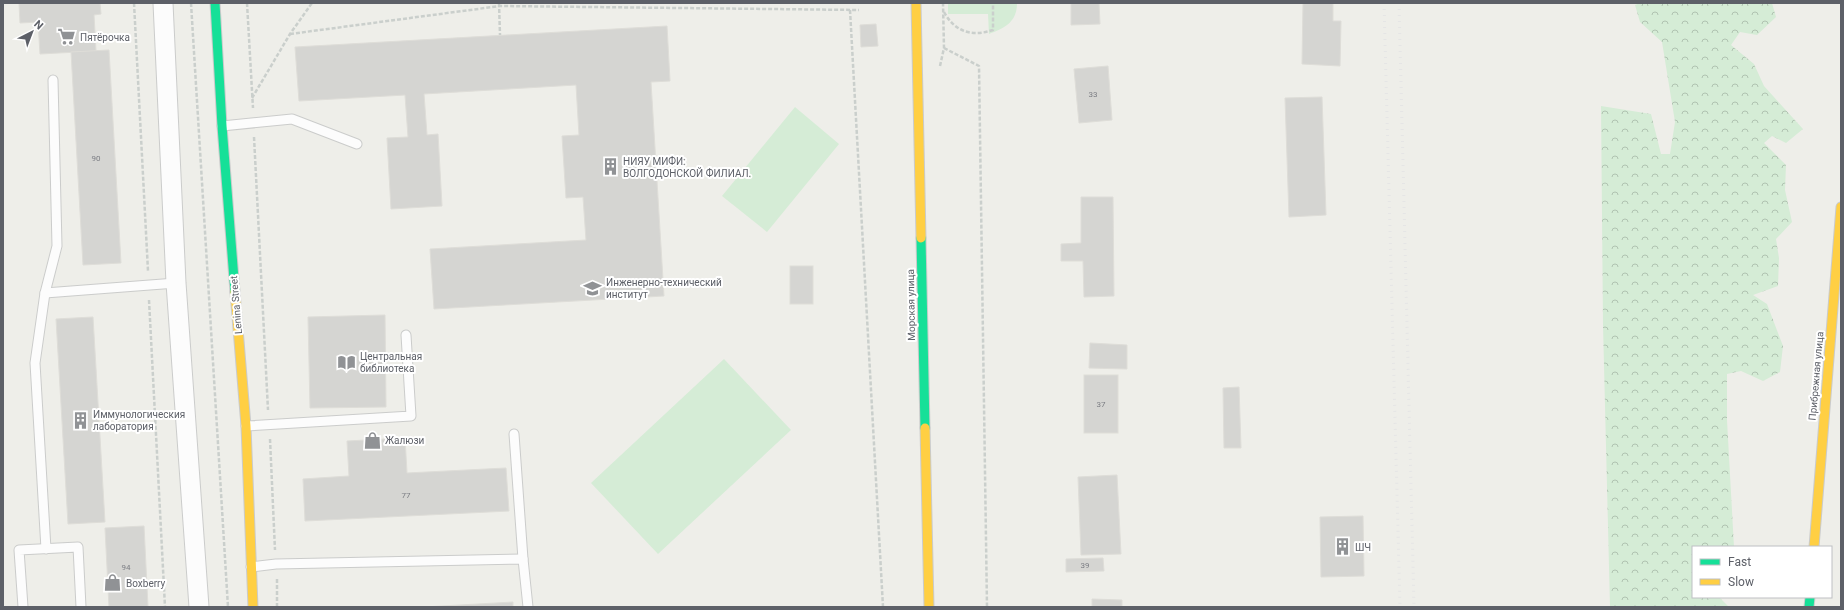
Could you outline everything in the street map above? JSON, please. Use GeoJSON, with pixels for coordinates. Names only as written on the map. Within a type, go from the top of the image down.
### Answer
{"type":"FeatureCollection","features":[{"type":"Feature","properties":{"kind":"main road","name":"Lenina Street"},"geometry":{"type":"LineString","coordinates":[[215,3],[222,126],[246,426],[253,607]]}},
{"type":"Feature","properties":{"kind":"main road","name":"Морская улица"},"geometry":{"type":"LineString","coordinates":[[916,3],[929,607]]}},
{"type":"Feature","properties":{"kind":"main road","name":"Прибрежная улица"},"geometry":{"type":"LineString","coordinates":[[1814,546],[1841,207]]}},
{"type":"Feature","properties":{"kind":"street"},"geometry":{"type":"LineString","coordinates":[[163,3],[176,283],[199,607]]}},
{"type":"Feature","properties":{"kind":"lane"},"geometry":{"type":"LineString","coordinates":[[46,549],[35,363],[45,293],[57,246],[53,80]]}},
{"type":"Feature","properties":{"kind":"lane"},"geometry":{"type":"LineString","coordinates":[[222,126],[292,119],[357,144]]}},
{"type":"Feature","properties":{"kind":"lane"},"geometry":{"type":"LineString","coordinates":[[45,293],[176,283]]}},
{"type":"Feature","properties":{"kind":"lane"},"geometry":{"type":"LineString","coordinates":[[246,426],[411,416],[406,335]]}},
{"type":"Feature","properties":{"kind":"lane"},"geometry":{"type":"LineString","coordinates":[[514,434],[528,607]]}},
{"type":"Feature","properties":{"kind":"lane"},"geometry":{"type":"LineString","coordinates":[[23,607],[19,550],[78,547],[81,607]]}},
{"type":"Feature","properties":{"kind":"lane"},"geometry":{"type":"LineString","coordinates":[[251,567],[276,564],[523,559]]}},
{"type":"Feature","properties":{"kind":"path"},"geometry":{"type":"LineString","coordinates":[[134,3],[165,607]]}},
{"type":"Feature","properties":{"kind":"path"},"geometry":{"type":"LineString","coordinates":[[191,3],[228,607]]}},
{"type":"Feature","properties":{"kind":"path"},"geometry":{"type":"LineString","coordinates":[[247,3],[277,607]]}},
{"type":"Feature","properties":{"kind":"path"},"geometry":{"type":"LineString","coordinates":[[252,98],[290,34],[312,3]]}},
{"type":"Feature","properties":{"kind":"path"},"geometry":{"type":"LineString","coordinates":[[943,11],[951,24],[957,28],[976,33],[984,33],[993,30],[993,3]]}},
{"type":"Feature","properties":{"kind":"path"},"geometry":{"type":"LineString","coordinates":[[290,34],[499,5],[858,10]]}},
{"type":"Feature","properties":{"kind":"path"},"geometry":{"type":"LineString","coordinates":[[499,5],[500,35]]}},
{"type":"Feature","properties":{"kind":"path"},"geometry":{"type":"LineString","coordinates":[[850,10],[883,607]]}},
{"type":"Feature","properties":{"kind":"path"},"geometry":{"type":"LineString","coordinates":[[944,48],[979,66],[987,607]]}},
{"type":"Feature","properties":{"kind":"green space"},"geometry":{"type":"Polygon","coordinates":[[[948,3],[1017,3],[1015,15],[1012,20],[1005,27],[989,34],[988,14],[948,14],[948,3]]]}},
{"type":"Feature","properties":{"kind":"green space"},"geometry":{"type":"Polygon","coordinates":[[[1640,3],[1772,3],[1776,17],[1757,35],[1740,32],[1731,45],[1754,64],[1764,86],[1803,129],[1786,143],[1772,136],[1764,143],[1786,165],[1785,190],[1792,222],[1776,239],[1779,258],[1778,286],[1753,295],[1767,304],[1783,346],[1780,372],[1763,381],[1741,371],[1727,374],[1727,420],[1734,546],[1692,546],[1692,598],[1720,598],[1729,607],[1610,607],[1603,325],[1601,106],[1651,114],[1661,154],[1670,154],[1675,122],[1662,42],[1640,22],[1635,5],[1640,3]]]}},
{"type":"Feature","properties":{"kind":"green space"},"geometry":{"type":"Polygon","coordinates":[[[795,107],[839,144],[767,232],[722,196],[795,107]]]}},
{"type":"Feature","properties":{"kind":"green space"},"geometry":{"type":"Polygon","coordinates":[[[724,359],[791,430],[658,554],[591,483],[724,359]]]}},
{"type":"Feature","properties":{"kind":"building","name":"Пятёрочка"},"geometry":{"type":"Polygon","coordinates":[[[19,3],[100,3],[101,14],[94,15],[96,51],[40,54],[38,22],[20,23],[19,3]]]}},
{"type":"Feature","properties":{"kind":"building"},"geometry":{"type":"Polygon","coordinates":[[[1071,3],[1099,3],[1100,24],[1071,25],[1071,3]]]}},
{"type":"Feature","properties":{"kind":"building"},"geometry":{"type":"Polygon","coordinates":[[[1303,3],[1333,3],[1333,21],[1341,21],[1340,66],[1302,64],[1303,3]]]}},
{"type":"Feature","properties":{"kind":"building"},"geometry":{"type":"Polygon","coordinates":[[[876,24],[878,46],[861,47],[860,25],[876,24]]]}},
{"type":"Feature","properties":{"kind":"building","name":"НИЯУ МИФИ: ВОЛГОДОНСКОЙ ФИЛИАЛ."},"geometry":{"type":"Polygon","coordinates":[[[667,26],[670,81],[651,82],[664,296],[434,309],[430,249],[586,240],[583,197],[566,198],[562,136],[579,135],[576,85],[424,94],[427,135],[438,134],[442,206],[391,209],[387,138],[408,137],[405,95],[299,101],[295,47],[667,26]]]}},
{"type":"Feature","properties":{"kind":"building"},"geometry":{"type":"Polygon","coordinates":[[[109,50],[121,263],[83,265],[71,52],[109,50]]]}},
{"type":"Feature","properties":{"kind":"building"},"geometry":{"type":"Polygon","coordinates":[[[1108,66],[1112,120],[1079,123],[1074,69],[1108,66]]]}},
{"type":"Feature","properties":{"kind":"building"},"geometry":{"type":"Polygon","coordinates":[[[1322,97],[1326,215],[1289,217],[1285,98],[1322,97]]]}},
{"type":"Feature","properties":{"kind":"building"},"geometry":{"type":"Polygon","coordinates":[[[1081,197],[1113,197],[1114,296],[1084,297],[1083,261],[1061,261],[1061,244],[1081,243],[1081,197]]]}},
{"type":"Feature","properties":{"kind":"building"},"geometry":{"type":"Polygon","coordinates":[[[790,266],[813,266],[813,304],[790,304],[790,266]]]}},
{"type":"Feature","properties":{"kind":"building","name":"Центральная библиотека"},"geometry":{"type":"Polygon","coordinates":[[[385,315],[386,407],[310,408],[308,317],[385,315]]]}},
{"type":"Feature","properties":{"kind":"building","name":"Иммунологическия лаборатория"},"geometry":{"type":"Polygon","coordinates":[[[93,317],[105,522],[68,524],[56,319],[93,317]]]}},
{"type":"Feature","properties":{"kind":"building"},"geometry":{"type":"Polygon","coordinates":[[[1090,343],[1127,345],[1127,369],[1089,368],[1090,343]]]}},
{"type":"Feature","properties":{"kind":"building"},"geometry":{"type":"Polygon","coordinates":[[[1084,375],[1118,375],[1118,433],[1084,433],[1084,375]]]}},
{"type":"Feature","properties":{"kind":"building"},"geometry":{"type":"Polygon","coordinates":[[[1239,387],[1241,448],[1224,448],[1223,388],[1239,387]]]}},
{"type":"Feature","properties":{"kind":"building"},"geometry":{"type":"Polygon","coordinates":[[[405,438],[407,473],[506,468],[509,511],[305,521],[303,479],[349,476],[347,441],[405,438]]]}},
{"type":"Feature","properties":{"kind":"building"},"geometry":{"type":"Polygon","coordinates":[[[1117,475],[1121,554],[1081,555],[1078,477],[1117,475]]]}},
{"type":"Feature","properties":{"kind":"building","name":"ШЧ"},"geometry":{"type":"Polygon","coordinates":[[[1363,516],[1364,576],[1321,577],[1320,517],[1363,516]]]}},
{"type":"Feature","properties":{"kind":"building"},"geometry":{"type":"Polygon","coordinates":[[[144,526],[148,607],[109,607],[105,528],[144,526]]]}},
{"type":"Feature","properties":{"kind":"building"},"geometry":{"type":"Polygon","coordinates":[[[1103,558],[1104,571],[1066,572],[1066,559],[1103,558]]]}},
{"type":"Feature","properties":{"kind":"building"},"geometry":{"type":"Polygon","coordinates":[[[1092,599],[1122,600],[1122,607],[1092,607],[1092,599]]]}},
{"type":"Feature","properties":{"kind":"building"},"geometry":{"type":"Polygon","coordinates":[[[513,602],[513,607],[424,607],[513,602]]]}},
{"type":"Feature","properties":{"kind":"railway"},"geometry":{"type":"LineString","coordinates":[[1384,3],[1400,607]]}},
{"type":"Feature","properties":{"kind":"railway"},"geometry":{"type":"LineString","coordinates":[[1399,3],[1414,607]]}},
{"type":"Feature","properties":{"kind":"traffic: fast"},"geometry":{"type":"LineString","coordinates":[[215,3],[222,126],[235,292]]}},
{"type":"Feature","properties":{"kind":"traffic: fast"},"geometry":{"type":"LineString","coordinates":[[921,238],[925,428]]}},
{"type":"Feature","properties":{"kind":"traffic: fast"},"geometry":{"type":"LineString","coordinates":[[1809,607],[1810,598]]}},
{"type":"Feature","properties":{"kind":"traffic: slow"},"geometry":{"type":"LineString","coordinates":[[916,3],[921,238]]}},
{"type":"Feature","properties":{"kind":"traffic: slow"},"geometry":{"type":"LineString","coordinates":[[1814,546],[1841,207]]}},
{"type":"Feature","properties":{"kind":"traffic: slow"},"geometry":{"type":"LineString","coordinates":[[235,292],[246,426],[253,607]]}},
{"type":"Feature","properties":{"kind":"traffic: slow"},"geometry":{"type":"LineString","coordinates":[[925,428],[929,607]]}},
{"type":"Feature","properties":{"kind":"place","name":"Пятёрочка"},"geometry":{"type":"Point","coordinates":[67,37]}},
{"type":"Feature","properties":{"kind":"place","name":"НИЯУ МИФИ: ВОЛГОДОНСКОЙ ФИЛИАЛ."},"geometry":{"type":"Point","coordinates":[610,167]}},
{"type":"Feature","properties":{"kind":"place","name":"Инженерно-технический институт"},"geometry":{"type":"Point","coordinates":[593,288]}},
{"type":"Feature","properties":{"kind":"place","name":"Центральная библиотека"},"geometry":{"type":"Point","coordinates":[347,362]}},
{"type":"Feature","properties":{"kind":"place","name":"Иммунологическия лаборатория"},"geometry":{"type":"Point","coordinates":[80,420]}},
{"type":"Feature","properties":{"kind":"place","name":"Жалюзи"},"geometry":{"type":"Point","coordinates":[372,440]}},
{"type":"Feature","properties":{"kind":"place","name":"ШЧ"},"geometry":{"type":"Point","coordinates":[1342,547]}},
{"type":"Feature","properties":{"kind":"place","name":"Boxberry"},"geometry":{"type":"Point","coordinates":[113,583]}}]}
